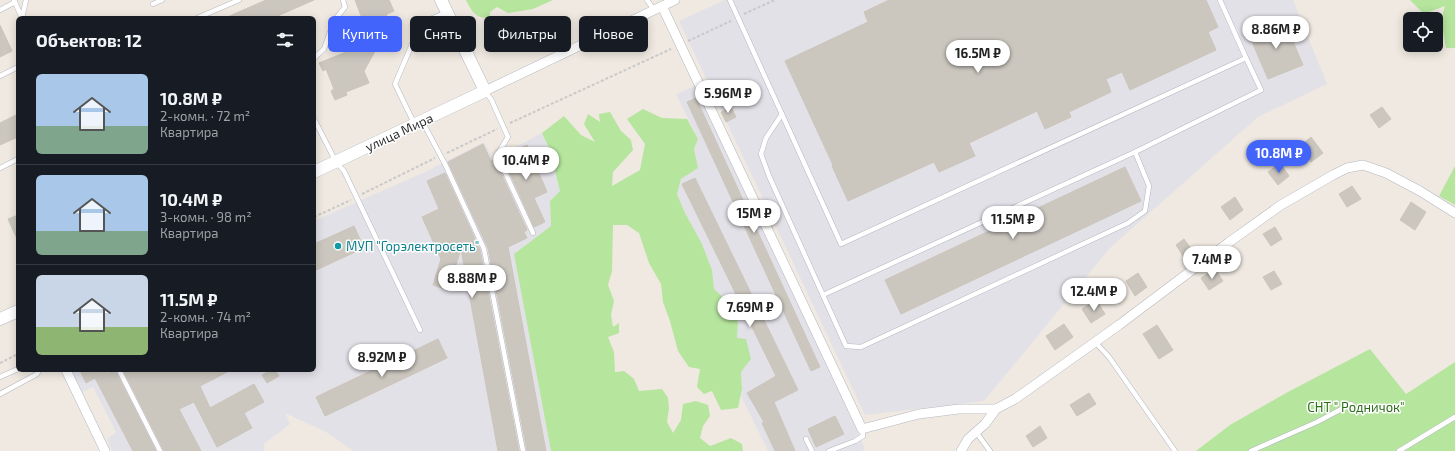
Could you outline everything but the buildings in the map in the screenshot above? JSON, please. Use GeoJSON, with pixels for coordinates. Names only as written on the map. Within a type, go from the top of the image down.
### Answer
{"type":"FeatureCollection","features":[{"type":"Feature","properties":{"kind":"main road"},"geometry":{"type":"LineString","coordinates":[[441,0],[485,91]]}},
{"type":"Feature","properties":{"kind":"main road","name":"улица Мира"},"geometry":{"type":"LineString","coordinates":[[316,171],[485,91]]}},
{"type":"Feature","properties":{"kind":"main road"},"geometry":{"type":"LineString","coordinates":[[0,319],[16,312]]}},
{"type":"Feature","properties":{"kind":"street"},"geometry":{"type":"LineString","coordinates":[[485,91],[667,3],[680,44],[862,429],[919,414],[959,409],[996,409]]}},
{"type":"Feature","properties":{"kind":"street"},"geometry":{"type":"LineString","coordinates":[[962,451],[968,439],[985,424],[996,409],[1015,399],[1095,342],[1281,205],[1347,168],[1363,165],[1386,173],[1420,191],[1455,213]]}},
{"type":"Feature","properties":{"kind":"street"},"geometry":{"type":"LineString","coordinates":[[67,372],[105,451]]}},
{"type":"Feature","properties":{"kind":"lane"},"geometry":{"type":"LineString","coordinates":[[22,16],[26,0]]}},
{"type":"Feature","properties":{"kind":"lane"},"geometry":{"type":"LineString","coordinates":[[153,4],[162,0]]}},
{"type":"Feature","properties":{"kind":"lane"},"geometry":{"type":"LineString","coordinates":[[202,16],[239,0]]}},
{"type":"Feature","properties":{"kind":"lane"},"geometry":{"type":"LineString","coordinates":[[316,56],[324,49],[334,21],[345,7],[343,0]]}},
{"type":"Feature","properties":{"kind":"lane"},"geometry":{"type":"LineString","coordinates":[[647,0],[667,3]]}},
{"type":"Feature","properties":{"kind":"lane"},"geometry":{"type":"LineString","coordinates":[[730,0],[841,244],[1246,58]]}},
{"type":"Feature","properties":{"kind":"lane"},"geometry":{"type":"LineString","coordinates":[[823,295],[1135,152],[1261,90],[1220,0]]}},
{"type":"Feature","properties":{"kind":"lane"},"geometry":{"type":"LineString","coordinates":[[0,10],[15,1],[21,16]]}},
{"type":"Feature","properties":{"kind":"lane"},"geometry":{"type":"LineString","coordinates":[[446,12],[421,23],[395,84],[440,156],[484,249],[523,451]]}},
{"type":"Feature","properties":{"kind":"lane"},"geometry":{"type":"LineString","coordinates":[[0,76],[16,68]]}},
{"type":"Feature","properties":{"kind":"lane"},"geometry":{"type":"LineString","coordinates":[[485,91],[508,137],[497,155],[533,233]]}},
{"type":"Feature","properties":{"kind":"lane"},"geometry":{"type":"LineString","coordinates":[[782,114],[766,138],[761,154],[769,176],[846,346],[861,347],[1128,223],[1145,211],[1150,186],[1135,152]]}},
{"type":"Feature","properties":{"kind":"lane"},"geometry":{"type":"LineString","coordinates":[[316,123],[336,162],[344,171],[420,330]]}},
{"type":"Feature","properties":{"kind":"lane"},"geometry":{"type":"LineString","coordinates":[[0,168],[16,161]]}},
{"type":"Feature","properties":{"kind":"lane"},"geometry":{"type":"LineString","coordinates":[[1095,342],[1109,357],[1174,451]]}},
{"type":"Feature","properties":{"kind":"lane"},"geometry":{"type":"LineString","coordinates":[[0,377],[16,370]]}},
{"type":"Feature","properties":{"kind":"lane"},"geometry":{"type":"LineString","coordinates":[[0,394],[37,374],[38,372]]}},
{"type":"Feature","properties":{"kind":"lane"},"geometry":{"type":"LineString","coordinates":[[120,372],[160,451]]}},
{"type":"Feature","properties":{"kind":"lane"},"geometry":{"type":"LineString","coordinates":[[1251,451],[1316,422],[1351,404]]}},
{"type":"Feature","properties":{"kind":"lane"},"geometry":{"type":"LineString","coordinates":[[1399,451],[1455,417]]}},
{"type":"Feature","properties":{"kind":"lane"},"geometry":{"type":"LineString","coordinates":[[829,451],[855,441],[863,436],[862,429]]}},
{"type":"Feature","properties":{"kind":"lane"},"geometry":{"type":"LineString","coordinates":[[976,432],[990,451]]}},
{"type":"Feature","properties":{"kind":"lane"},"geometry":{"type":"LineString","coordinates":[[806,439],[812,451]]}},
{"type":"Feature","properties":{"kind":"path"},"geometry":{"type":"LineString","coordinates":[[741,16],[775,0]]}},
{"type":"Feature","properties":{"kind":"path"},"geometry":{"type":"LineString","coordinates":[[316,216],[503,126],[734,19]]}},
{"type":"Feature","properties":{"kind":"path"},"geometry":{"type":"LineString","coordinates":[[0,363],[16,355]]}},
{"type":"Feature","properties":{"kind":"shaded area"},"geometry":{"type":"Polygon","coordinates":[[[725,0],[1293,0],[1327,84],[1258,117],[1110,248],[984,401],[865,415],[679,21],[725,0]]]}},
{"type":"Feature","properties":{"kind":"shaded area"},"geometry":{"type":"Polygon","coordinates":[[[695,86],[836,384],[865,449],[861,451],[768,451],[741,396],[741,372],[750,359],[737,338],[738,323],[730,304],[714,289],[712,270],[702,244],[685,213],[677,194],[681,179],[698,168],[694,149],[698,139],[676,94],[695,86]]]}},
{"type":"Feature","properties":{"kind":"shaded area"},"geometry":{"type":"Polygon","coordinates":[[[542,133],[550,150],[560,191],[550,201],[551,226],[514,254],[551,451],[354,451],[326,432],[285,413],[290,424],[264,444],[264,451],[112,451],[107,439],[116,432],[93,387],[82,392],[73,372],[316,372],[316,220],[425,172],[484,142],[493,159],[542,133]]]}},
{"type":"Feature","properties":{"kind":"green space"},"geometry":{"type":"Polygon","coordinates":[[[466,0],[553,0],[533,9],[508,13],[497,7],[490,12],[490,16],[484,16],[484,18],[475,14],[466,0]]]}},
{"type":"Feature","properties":{"kind":"green space"},"geometry":{"type":"Polygon","coordinates":[[[1410,0],[1455,0],[1455,48],[1446,48],[1443,31],[1443,12],[1445,6],[1429,12],[1422,12],[1410,0]]]}},
{"type":"Feature","properties":{"kind":"green space"},"geometry":{"type":"Polygon","coordinates":[[[643,109],[662,118],[687,119],[698,139],[694,149],[698,168],[681,179],[677,194],[685,213],[702,244],[712,270],[714,289],[730,304],[738,323],[737,338],[746,339],[751,359],[741,372],[742,389],[738,408],[721,410],[712,391],[704,394],[697,387],[700,369],[689,367],[678,351],[663,302],[661,284],[649,263],[639,233],[627,225],[613,225],[612,271],[608,285],[614,301],[611,315],[613,327],[619,323],[619,333],[608,337],[614,352],[615,372],[624,371],[634,379],[639,391],[662,389],[668,398],[669,408],[667,422],[673,433],[681,420],[683,404],[696,401],[708,405],[710,416],[703,426],[700,438],[710,446],[731,438],[742,444],[743,451],[551,451],[514,254],[551,226],[550,201],[560,191],[550,150],[542,133],[564,116],[581,135],[595,142],[584,124],[588,114],[600,122],[599,114],[610,112],[621,131],[631,140],[633,150],[613,172],[612,186],[640,170],[645,144],[627,119],[643,109]]]}},
{"type":"Feature","properties":{"kind":"green space"},"geometry":{"type":"Polygon","coordinates":[[[1455,166],[1455,205],[1439,196],[1455,166]]]}},
{"type":"Feature","properties":{"kind":"green space","name":"СНТ \" Родничок\""},"geometry":{"type":"Polygon","coordinates":[[[1370,349],[1406,394],[1455,362],[1455,451],[1196,451],[1230,425],[1288,392],[1370,349]]]}},
{"type":"Feature","properties":{"kind":"place","name":"МУП \"Горэлектросеть\""},"geometry":{"type":"Point","coordinates":[338,246]}}]}
